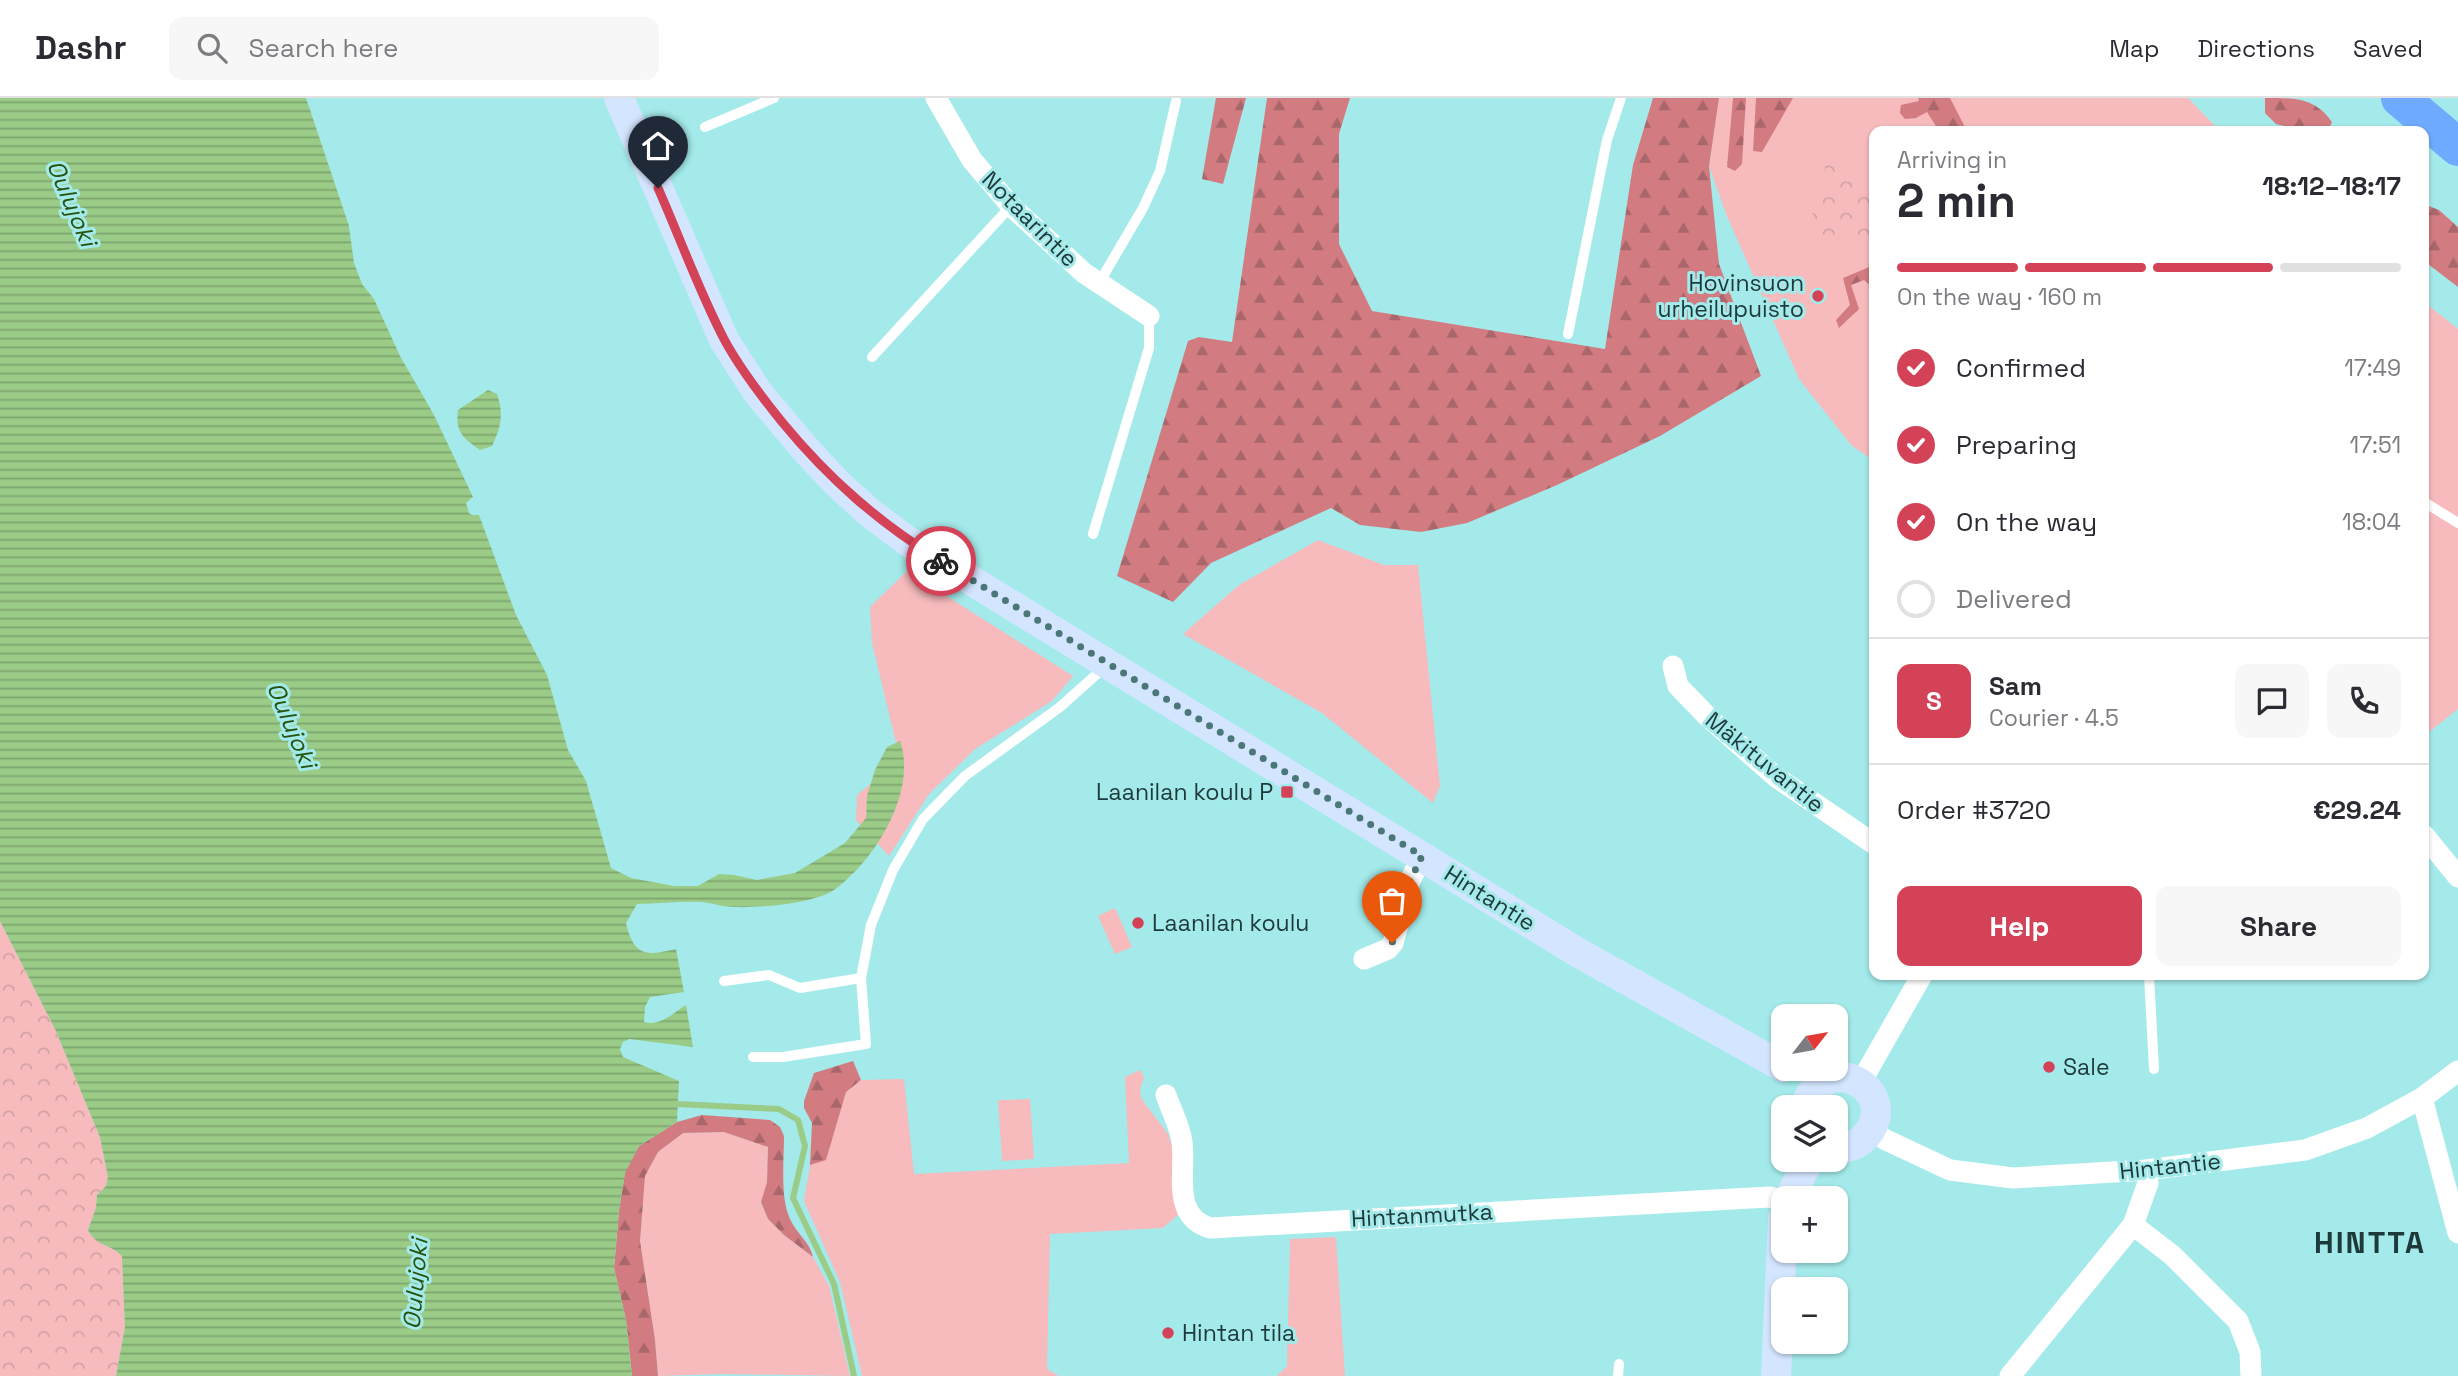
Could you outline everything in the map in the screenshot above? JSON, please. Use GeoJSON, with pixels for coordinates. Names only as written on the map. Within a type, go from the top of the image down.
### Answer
{"type":"FeatureCollection","features":[{"type":"Feature","properties":{"kind":"highway"},"geometry":{"type":"LineString","coordinates":[[2400,98],[2458,147]]}},
{"type":"Feature","properties":{"kind":"street","name":"Hintantie"},"geometry":{"type":"LineString","coordinates":[[619,98],[724,340],[758,393],[807,452],[845,491],[906,540],[1107,664],[1577,952],[1771,1060]]}},
{"type":"Feature","properties":{"kind":"street","name":"Notaarintie"},"geometry":{"type":"LineString","coordinates":[[936,98],[972,160],[1010,206],[1084,273],[1149,316]]}},
{"type":"Feature","properties":{"kind":"street","name":"Mäkituvantie"},"geometry":{"type":"LineString","coordinates":[[1673,666],[1678,686],[1708,718],[1776,777],[1869,841]]}},
{"type":"Feature","properties":{"kind":"street"},"geometry":{"type":"LineString","coordinates":[[2429,841],[2458,877]]}},
{"type":"Feature","properties":{"kind":"street"},"geometry":{"type":"LineString","coordinates":[[1364,960],[1388,948],[1392,943],[1410,881],[1422,856]]}},
{"type":"Feature","properties":{"kind":"street"},"geometry":{"type":"LineString","coordinates":[[1860,1082],[1919,980]]}},
{"type":"Feature","properties":{"kind":"street","name":"Hintantie"},"geometry":{"type":"LineString","coordinates":[[1872,1129],[1884,1139],[1950,1170],[2013,1178],[2146,1170],[2305,1150],[2367,1128],[2422,1098],[2458,1071]]}},
{"type":"Feature","properties":{"kind":"street"},"geometry":{"type":"LineString","coordinates":[[1812,1095],[1826,1079],[1838,1076],[1860,1082],[1870,1093],[1876,1116],[1872,1129],[1860,1142],[1848,1147]]}},
{"type":"Feature","properties":{"kind":"street","name":"Hintanmutka"},"geometry":{"type":"LineString","coordinates":[[1167,1095],[1182,1140],[1186,1210],[1197,1223],[1210,1228],[1771,1197]]}},
{"type":"Feature","properties":{"kind":"street"},"geometry":{"type":"LineString","coordinates":[[2422,1098],[2458,1233]]}},
{"type":"Feature","properties":{"kind":"street"},"geometry":{"type":"LineString","coordinates":[[2010,1376],[2133,1225],[2148,1184],[2146,1170]]}},
{"type":"Feature","properties":{"kind":"street"},"geometry":{"type":"LineString","coordinates":[[2133,1225],[2172,1255],[2238,1321],[2250,1352],[2251,1376]]}},
{"type":"Feature","properties":{"kind":"street"},"geometry":{"type":"LineString","coordinates":[[1776,1376],[1781,1263]]}},
{"type":"Feature","properties":{"kind":"lane"},"geometry":{"type":"LineString","coordinates":[[705,127],[774,98]]}},
{"type":"Feature","properties":{"kind":"lane"},"geometry":{"type":"LineString","coordinates":[[1568,334],[1606,140],[1621,98]]}},
{"type":"Feature","properties":{"kind":"lane"},"geometry":{"type":"LineString","coordinates":[[1100,283],[1143,208],[1160,171],[1176,101]]}},
{"type":"Feature","properties":{"kind":"lane"},"geometry":{"type":"LineString","coordinates":[[872,357],[1010,206]]}},
{"type":"Feature","properties":{"kind":"lane"},"geometry":{"type":"LineString","coordinates":[[1093,534],[1150,348],[1149,316]]}},
{"type":"Feature","properties":{"kind":"lane"},"geometry":{"type":"LineString","coordinates":[[2429,505],[2458,523]]}},
{"type":"Feature","properties":{"kind":"lane"},"geometry":{"type":"LineString","coordinates":[[753,1057],[783,1057],[866,1044],[861,978],[871,925],[893,870],[923,819],[965,776],[1060,707],[1096,677],[1107,664]]}},
{"type":"Feature","properties":{"kind":"lane"},"geometry":{"type":"LineString","coordinates":[[724,981],[769,975],[800,988],[861,978]]}},
{"type":"Feature","properties":{"kind":"lane"},"geometry":{"type":"LineString","coordinates":[[2149,980],[2154,1069]]}},
{"type":"Feature","properties":{"kind":"lane"},"geometry":{"type":"LineString","coordinates":[[1618,1376],[1619,1364]]}},
{"type":"Feature","properties":{"kind":"green space"},"geometry":{"type":"Polygon","coordinates":[[[1216,98],[1246,98],[1223,184],[1202,179],[1216,98]]]}},
{"type":"Feature","properties":{"kind":"green space"},"geometry":{"type":"Polygon","coordinates":[[[1267,98],[1350,98],[1339,134],[1339,244],[1372,311],[1605,349],[1633,165],[1653,98],[1719,98],[1709,166],[1719,264],[1761,376],[1660,436],[1557,485],[1467,523],[1421,532],[1360,525],[1331,508],[1211,563],[1173,602],[1117,576],[1188,341],[1199,337],[1232,342],[1267,98]]]}},
{"type":"Feature","properties":{"kind":"green space","name":"Hovinsuon urheilupuisto"},"geometry":{"type":"Polygon","coordinates":[[[1719,98],[2188,98],[2215,126],[1869,126],[1869,458],[1851,445],[1799,379],[1726,214],[1709,166],[1719,98]]]}},
{"type":"Feature","properties":{"kind":"green space"},"geometry":{"type":"Polygon","coordinates":[[[1733,98],[1746,98],[1742,164],[1735,171],[1727,167],[1733,98]]]}},
{"type":"Feature","properties":{"kind":"green space"},"geometry":{"type":"Polygon","coordinates":[[[1756,98],[1793,98],[1762,152],[1753,151],[1756,98]]]}},
{"type":"Feature","properties":{"kind":"green space"},"geometry":{"type":"Polygon","coordinates":[[[1918,98],[1950,98],[1964,126],[1936,126],[1927,112],[1916,118],[1905,119],[1900,113],[1901,105],[1919,101],[1918,98]]]}},
{"type":"Feature","properties":{"kind":"green space"},"geometry":{"type":"Polygon","coordinates":[[[2265,98],[2286,98],[2312,104],[2332,122],[2330,126],[2284,126],[2276,124],[2265,113],[2265,98]]]}},
{"type":"Feature","properties":{"kind":"green space"},"geometry":{"type":"Polygon","coordinates":[[[1826,164],[1869,176],[1869,249],[1808,232],[1826,164]]]}},
{"type":"Feature","properties":{"kind":"green space"},"geometry":{"type":"Polygon","coordinates":[[[2429,206],[2439,210],[2458,227],[2458,287],[2429,265],[2429,206]]]}},
{"type":"Feature","properties":{"kind":"green space"},"geometry":{"type":"Polygon","coordinates":[[[1869,267],[1869,284],[1864,280],[1851,285],[1859,309],[1839,328],[1836,320],[1850,305],[1843,278],[1869,267]]]}},
{"type":"Feature","properties":{"kind":"green space"},"geometry":{"type":"Polygon","coordinates":[[[2429,306],[2458,329],[2458,709],[2429,732],[2429,306]]]}},
{"type":"Feature","properties":{"kind":"green space"},"geometry":{"type":"Polygon","coordinates":[[[1318,540],[1384,565],[1418,565],[1440,786],[1433,803],[1322,713],[1183,634],[1239,585],[1318,540]]]}},
{"type":"Feature","properties":{"kind":"green space"},"geometry":{"type":"Polygon","coordinates":[[[907,571],[1073,676],[1052,701],[975,749],[929,794],[889,856],[856,820],[857,795],[900,760],[872,643],[870,607],[907,571]]]}},
{"type":"Feature","properties":{"kind":"green space"},"geometry":{"type":"Polygon","coordinates":[[[1115,908],[1132,947],[1115,954],[1098,916],[1115,908]]]}},
{"type":"Feature","properties":{"kind":"green space"},"geometry":{"type":"Polygon","coordinates":[[[0,921],[55,1029],[100,1137],[108,1177],[106,1186],[97,1195],[96,1208],[88,1230],[99,1242],[122,1255],[125,1327],[116,1376],[0,1376],[0,921]]]}},
{"type":"Feature","properties":{"kind":"green space"},"geometry":{"type":"Polygon","coordinates":[[[853,1061],[861,1080],[846,1092],[826,1160],[810,1165],[812,1123],[804,1108],[804,1101],[814,1073],[853,1061]]]}},
{"type":"Feature","properties":{"kind":"green space"},"geometry":{"type":"Polygon","coordinates":[[[1140,1070],[1144,1077],[1140,1089],[1141,1098],[1168,1134],[1173,1149],[1178,1215],[1163,1228],[1050,1234],[1047,1369],[1059,1376],[862,1376],[840,1282],[804,1201],[810,1165],[826,1159],[846,1091],[861,1080],[904,1079],[914,1174],[1129,1163],[1125,1077],[1140,1070]]]}},
{"type":"Feature","properties":{"kind":"green space"},"geometry":{"type":"Polygon","coordinates":[[[1030,1099],[1034,1159],[1002,1161],[998,1100],[1030,1099]]]}},
{"type":"Feature","properties":{"kind":"green space"},"geometry":{"type":"Polygon","coordinates":[[[702,1115],[770,1120],[780,1127],[784,1136],[783,1179],[787,1210],[813,1257],[768,1219],[761,1202],[767,1182],[768,1147],[724,1132],[683,1133],[658,1152],[645,1176],[640,1241],[658,1376],[632,1376],[626,1320],[614,1268],[625,1172],[639,1146],[677,1122],[702,1115]]]}},
{"type":"Feature","properties":{"kind":"green space"},"geometry":{"type":"Polygon","coordinates":[[[724,1132],[768,1147],[767,1182],[761,1203],[768,1219],[813,1257],[829,1286],[850,1376],[658,1376],[640,1241],[645,1175],[658,1152],[682,1133],[724,1132]]]}},
{"type":"Feature","properties":{"kind":"green space"},"geometry":{"type":"Polygon","coordinates":[[[1336,1237],[1345,1376],[1277,1376],[1287,1366],[1290,1239],[1336,1237]]]}},
{"type":"Feature","properties":{"kind":"water","name":"Oulujoki"},"geometry":{"type":"Polygon","coordinates":[[[0,98],[306,98],[349,226],[354,263],[362,284],[374,299],[400,356],[434,415],[473,497],[466,503],[469,513],[479,515],[516,615],[547,675],[568,750],[586,781],[611,868],[631,878],[674,886],[698,886],[719,874],[757,880],[795,873],[845,843],[866,818],[867,796],[875,770],[887,747],[900,741],[904,761],[903,781],[891,819],[867,858],[834,890],[813,899],[771,906],[730,907],[694,902],[637,904],[626,923],[637,948],[649,953],[676,949],[684,992],[650,997],[645,1007],[644,1022],[660,1021],[686,1005],[693,1047],[629,1039],[623,1042],[620,1049],[623,1057],[679,1081],[677,1122],[639,1146],[625,1173],[619,1210],[614,1268],[626,1320],[632,1376],[116,1376],[125,1327],[122,1256],[95,1239],[88,1230],[96,1208],[97,1195],[106,1186],[108,1177],[100,1137],[55,1029],[0,921],[0,98]]]}},
{"type":"Feature","properties":{"kind":"water"},"geometry":{"type":"Polygon","coordinates":[[[488,390],[497,394],[500,420],[492,446],[480,450],[469,442],[459,429],[458,410],[488,390]]]}},
{"type":"Feature","properties":{"kind":"waterway"},"geometry":{"type":"LineString","coordinates":[[677,1104],[779,1109],[798,1120],[805,1146],[793,1198],[834,1284],[854,1376]]}},
{"type":"Feature","properties":{"kind":"way so far"},"geometry":{"type":"LineString","coordinates":[[941,561],[1422,856],[1410,881],[1392,943]]}},
{"type":"Feature","properties":{"kind":"place","name":"Hovinsuon urheilupuisto"},"geometry":{"type":"Point","coordinates":[1818,296]}},
{"type":"Feature","properties":{"kind":"place","name":"Laanilan koulu P"},"geometry":{"type":"Point","coordinates":[1287,792]}},
{"type":"Feature","properties":{"kind":"place","name":"Laanilan koulu"},"geometry":{"type":"Point","coordinates":[1138,923]}},
{"type":"Feature","properties":{"kind":"place","name":"Sale"},"geometry":{"type":"Point","coordinates":[2049,1067]}},
{"type":"Feature","properties":{"kind":"place","name":"Hintan tila"},"geometry":{"type":"Point","coordinates":[1168,1333]}},
{"type":"Feature","properties":{"kind":"district","name":"HINTTA"},"geometry":{"type":"Point","coordinates":[2370,1242]}},
{"type":"Feature","properties":{"kind":"route"},"geometry":{"type":"LineString","coordinates":[[658,188],[724,340],[758,393],[837,483],[870,513],[906,540],[941,561]]}}]}
